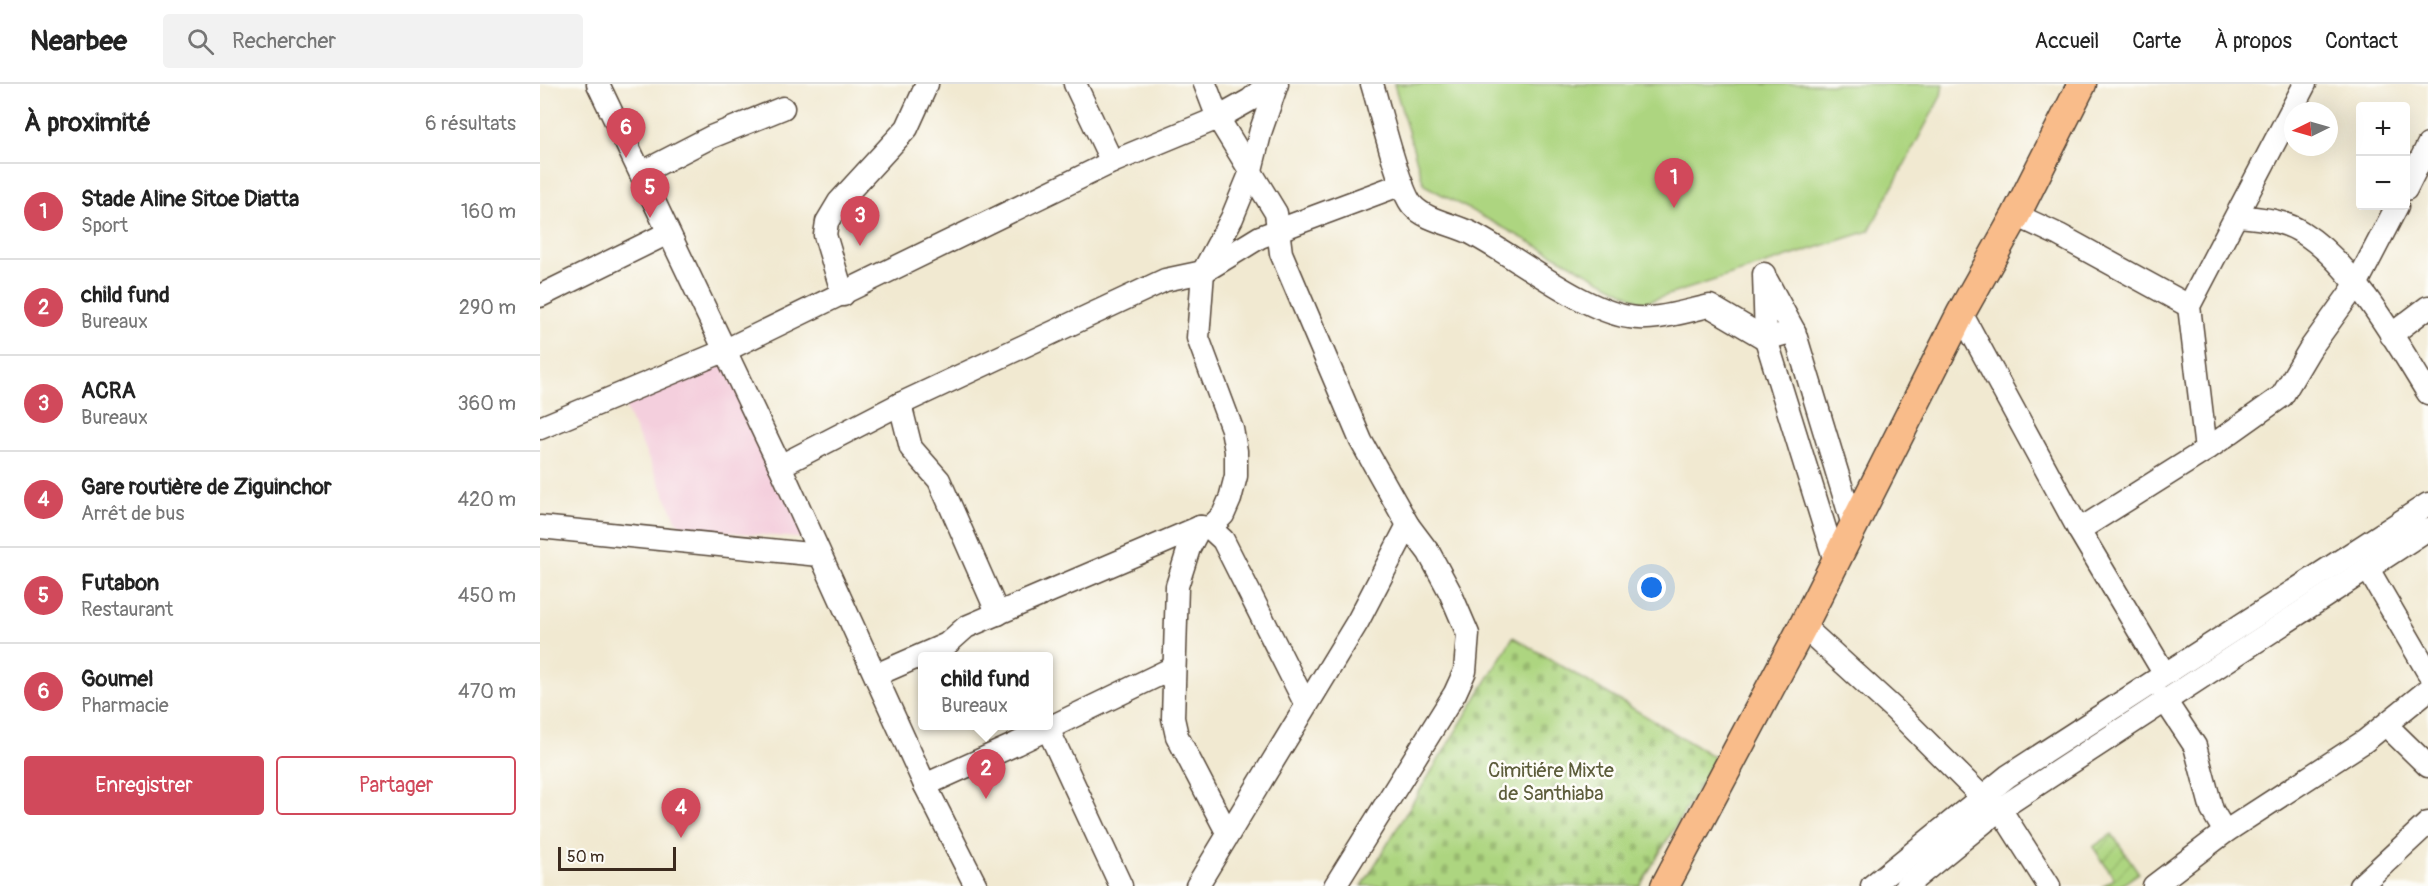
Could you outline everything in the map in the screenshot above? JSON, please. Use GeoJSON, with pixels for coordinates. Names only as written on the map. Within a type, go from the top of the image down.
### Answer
{"type":"FeatureCollection","features":[{"type":"Feature","properties":{"kind":"main road"},"geometry":{"type":"LineString","coordinates":[[1665,886],[1803,626],[1961,313],[2016,215],[2082,84]]}},
{"type":"Feature","properties":{"kind":"street"},"geometry":{"type":"LineString","coordinates":[[598,84],[780,466],[925,784],[976,886]]}},
{"type":"Feature","properties":{"kind":"street"},"geometry":{"type":"LineString","coordinates":[[843,295],[825,235],[827,222],[839,202],[907,128],[927,84]]}},
{"type":"Feature","properties":{"kind":"street"},"geometry":{"type":"LineString","coordinates":[[1075,84],[1112,162]]}},
{"type":"Feature","properties":{"kind":"street"},"geometry":{"type":"LineString","coordinates":[[1205,84],[1218,118],[1250,174],[1261,187],[1276,213],[1281,253],[1361,441],[1408,525],[1429,553],[1450,592],[1468,634],[1469,652],[1465,671],[1455,693],[1335,886]]}},
{"type":"Feature","properties":{"kind":"street"},"geometry":{"type":"LineString","coordinates":[[540,428],[724,351],[1112,162],[1218,118],[1250,100],[1268,84]]}},
{"type":"Feature","properties":{"kind":"street"},"geometry":{"type":"LineString","coordinates":[[930,652],[947,645],[966,627],[1205,528],[1223,515],[1236,476],[1236,451],[1232,429],[1198,338],[1203,272],[1232,218],[1250,174],[1261,130],[1277,84]]}},
{"type":"Feature","properties":{"kind":"street"},"geometry":{"type":"LineString","coordinates":[[1372,84],[1402,184],[1411,204],[1421,212],[1468,232],[1591,304],[1629,317],[1648,318],[1710,306],[1766,339],[1794,331]]}},
{"type":"Feature","properties":{"kind":"street"},"geometry":{"type":"LineString","coordinates":[[2206,450],[2189,306],[2305,84]]}},
{"type":"Feature","properties":{"kind":"street"},"geometry":{"type":"LineString","coordinates":[[641,173],[711,137],[783,108]]}},
{"type":"Feature","properties":{"kind":"street"},"geometry":{"type":"LineString","coordinates":[[2410,181],[2428,145]]}},
{"type":"Feature","properties":{"kind":"street"},"geometry":{"type":"LineString","coordinates":[[780,466],[900,404],[1165,280],[1203,272],[1260,237],[1402,184]]}},
{"type":"Feature","properties":{"kind":"street"},"geometry":{"type":"LineString","coordinates":[[2079,530],[2206,450],[2282,396],[2310,349],[2356,285],[2395,210]]}},
{"type":"Feature","properties":{"kind":"street"},"geometry":{"type":"LineString","coordinates":[[2016,215],[2059,235],[2189,306]]}},
{"type":"Feature","properties":{"kind":"street"},"geometry":{"type":"LineString","coordinates":[[2237,216],[2266,219],[2303,232],[2337,262],[2391,335],[2428,393]]}},
{"type":"Feature","properties":{"kind":"street"},"geometry":{"type":"LineString","coordinates":[[542,291],[668,232]]}},
{"type":"Feature","properties":{"kind":"street"},"geometry":{"type":"LineString","coordinates":[[1835,561],[1766,339],[1764,274],[1794,331],[1853,525]]}},
{"type":"Feature","properties":{"kind":"street"},"geometry":{"type":"LineString","coordinates":[[2391,335],[2428,307]]}},
{"type":"Feature","properties":{"kind":"street"},"geometry":{"type":"LineString","coordinates":[[1961,313],[2079,530],[2164,673]]}},
{"type":"Feature","properties":{"kind":"street"},"geometry":{"type":"LineString","coordinates":[[900,404],[911,448],[939,480],[998,614]]}},
{"type":"Feature","properties":{"kind":"street"},"geometry":{"type":"LineString","coordinates":[[1872,886],[1981,796],[2164,673],[2428,504]]}},
{"type":"Feature","properties":{"kind":"street"},"geometry":{"type":"LineString","coordinates":[[1197,886],[1358,621],[1408,525]]}},
{"type":"Feature","properties":{"kind":"street"},"geometry":{"type":"LineString","coordinates":[[540,528],[819,555]]}},
{"type":"Feature","properties":{"kind":"street"},"geometry":{"type":"LineString","coordinates":[[1205,528],[1179,575],[1173,668],[1173,718],[1177,736],[1228,834]]}},
{"type":"Feature","properties":{"kind":"street"},"geometry":{"type":"LineString","coordinates":[[1205,528],[1223,540],[1306,705]]}},
{"type":"Feature","properties":{"kind":"street"},"geometry":{"type":"LineString","coordinates":[[1906,886],[2000,808],[2428,529]]}},
{"type":"Feature","properties":{"kind":"street"},"geometry":{"type":"LineString","coordinates":[[2368,569],[2428,672]]}},
{"type":"Feature","properties":{"kind":"street"},"geometry":{"type":"LineString","coordinates":[[1803,626],[1894,709],[1981,796]]}},
{"type":"Feature","properties":{"kind":"street"},"geometry":{"type":"LineString","coordinates":[[876,675],[918,657]]}},
{"type":"Feature","properties":{"kind":"street"},"geometry":{"type":"LineString","coordinates":[[1053,727],[1173,668]]}},
{"type":"Feature","properties":{"kind":"street"},"geometry":{"type":"LineString","coordinates":[[2154,886],[2225,832],[2386,724],[2428,690]]}},
{"type":"Feature","properties":{"kind":"street"},"geometry":{"type":"LineString","coordinates":[[2164,699],[2195,746],[2212,810],[2225,832]]}},
{"type":"Feature","properties":{"kind":"street"},"geometry":{"type":"LineString","coordinates":[[2386,724],[2428,766]]}},
{"type":"Feature","properties":{"kind":"street"},"geometry":{"type":"LineString","coordinates":[[925,784],[1046,730]]}},
{"type":"Feature","properties":{"kind":"street"},"geometry":{"type":"LineString","coordinates":[[1048,730],[1121,886]]}},
{"type":"Feature","properties":{"kind":"street"},"geometry":{"type":"LineString","coordinates":[[1016,744],[1062,759]]}},
{"type":"Feature","properties":{"kind":"street"},"geometry":{"type":"LineString","coordinates":[[2000,808],[2049,886]]}},
{"type":"Feature","properties":{"kind":"street"},"geometry":{"type":"LineString","coordinates":[[2360,886],[2428,823]]}},
{"type":"Feature","properties":{"kind":"shaded area"},"geometry":{"type":"Polygon","coordinates":[[[723,361],[809,539],[680,528],[624,405],[723,361]]]}},
{"type":"Feature","properties":{"kind":"green space"},"geometry":{"type":"Polygon","coordinates":[[[1394,84],[1943,84],[1941,96],[1869,231],[1643,303],[1424,185],[1394,84]]]}},
{"type":"Feature","properties":{"kind":"green space","name":"Cimitiére Mixte de Santhiaba"},"geometry":{"type":"Polygon","coordinates":[[[1513,637],[1716,758],[1640,886],[1362,886],[1513,637]]]}},
{"type":"Feature","properties":{"kind":"green space"},"geometry":{"type":"Polygon","coordinates":[[[2112,834],[2139,873],[2120,886],[2103,886],[2114,878],[2093,847],[2112,834]]]}},
{"type":"Feature","properties":{"kind":"place","name":"Goumel"},"geometry":{"type":"Point","coordinates":[626,158]}},
{"type":"Feature","properties":{"kind":"place","name":"Stade Aline Sitoe Diatta"},"geometry":{"type":"Point","coordinates":[1674,208]}},
{"type":"Feature","properties":{"kind":"place","name":"Futabon"},"geometry":{"type":"Point","coordinates":[650,218]}},
{"type":"Feature","properties":{"kind":"place","name":"ACRA"},"geometry":{"type":"Point","coordinates":[860,246]}},
{"type":"Feature","properties":{"kind":"place","name":"child fund"},"geometry":{"type":"Point","coordinates":[986,799]}},
{"type":"Feature","properties":{"kind":"place","name":"Gare routière de Ziguinchor"},"geometry":{"type":"Point","coordinates":[681,838]}}]}
